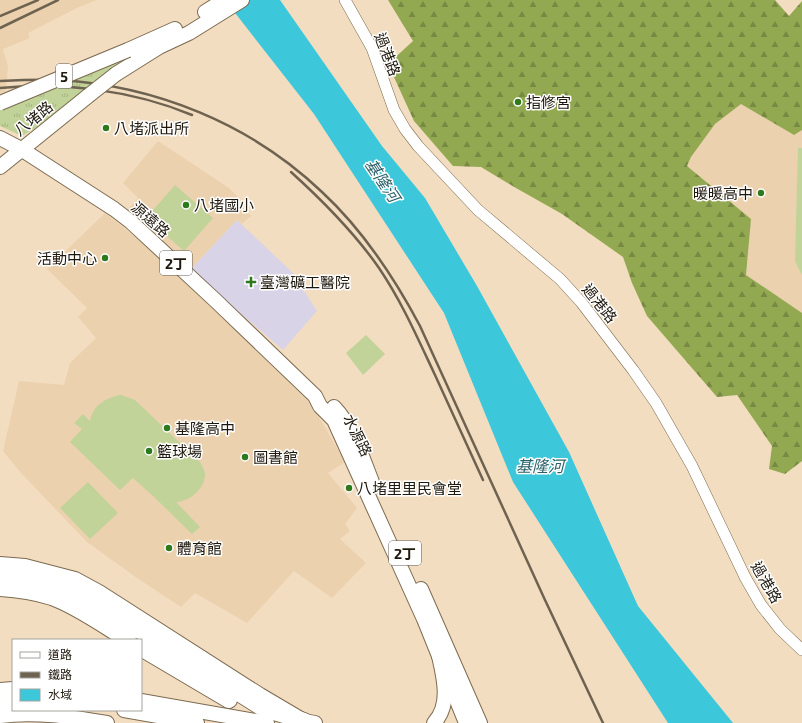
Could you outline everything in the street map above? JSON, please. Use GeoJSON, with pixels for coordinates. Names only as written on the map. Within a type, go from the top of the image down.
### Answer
{"type":"FeatureCollection","features":[{"type":"Feature","properties":{"kind":"highway"},"geometry":{"type":"LineString","coordinates":[[0,576],[31,579],[66,588],[99,605],[264,709],[310,722]]}},
{"type":"Feature","properties":{"kind":"highway"},"geometry":{"type":"LineString","coordinates":[[0,588],[52,597],[75,608],[126,639]]}},
{"type":"Feature","properties":{"kind":"highway"},"geometry":{"type":"LineString","coordinates":[[142,649],[270,723]]}},
{"type":"Feature","properties":{"kind":"main road","name":"5"},"geometry":{"type":"LineString","coordinates":[[186,29],[224,0]]}},
{"type":"Feature","properties":{"kind":"main road","name":"5"},"geometry":{"type":"LineString","coordinates":[[0,103],[128,50],[186,29],[242,0]]}},
{"type":"Feature","properties":{"kind":"main road","name":"八堵路"},"geometry":{"type":"LineString","coordinates":[[0,167],[116,74],[186,29]]}},
{"type":"Feature","properties":{"kind":"main road","name":"源遠路"},"geometry":{"type":"LineString","coordinates":[[0,138],[21,149],[114,209],[131,222],[315,396]]}},
{"type":"Feature","properties":{"kind":"main road","name":"水源路"},"geometry":{"type":"LineString","coordinates":[[315,396],[320,406],[334,420],[418,605],[466,723]]}},
{"type":"Feature","properties":{"kind":"main road","name":"水源路"},"geometry":{"type":"LineString","coordinates":[[315,396],[326,400],[334,407],[348,425],[480,723]]}},
{"type":"Feature","properties":{"kind":"main road"},"geometry":{"type":"LineString","coordinates":[[0,564],[25,566],[75,579],[99,592],[260,695],[310,722]]}},
{"type":"Feature","properties":{"kind":"main road"},"geometry":{"type":"LineString","coordinates":[[434,723],[441,714],[444,703],[439,656]]}},
{"type":"Feature","properties":{"kind":"main road"},"geometry":{"type":"LineString","coordinates":[[0,690],[12,689]]}},
{"type":"Feature","properties":{"kind":"main road"},"geometry":{"type":"LineString","coordinates":[[142,701],[190,717]]}},
{"type":"Feature","properties":{"kind":"main road"},"geometry":{"type":"LineString","coordinates":[[0,703],[12,702]]}},
{"type":"Feature","properties":{"kind":"main road"},"geometry":{"type":"LineString","coordinates":[[133,711],[267,723]]}},
{"type":"Feature","properties":{"kind":"main road"},"geometry":{"type":"LineString","coordinates":[[0,716],[42,714],[107,723]]}},
{"type":"Feature","properties":{"kind":"street","name":"過港路"},"geometry":{"type":"LineString","coordinates":[[345,0],[372,48],[394,110],[405,129],[418,146],[478,210],[560,279],[582,302],[656,403],[692,466],[745,577],[761,605],[780,629],[802,650]]}},
{"type":"Feature","properties":{"kind":"shaded area"},"geometry":{"type":"Polygon","coordinates":[[[0,0],[97,0],[77,8],[28,33],[30,38],[3,49],[8,66],[6,91],[0,93],[0,0]]]}},
{"type":"Feature","properties":{"kind":"shaded area","name":"暖暖高中"},"geometry":{"type":"Polygon","coordinates":[[[741,103],[794,135],[802,130],[802,313],[746,275],[751,219],[687,166],[691,157],[715,124],[741,103]]]}},
{"type":"Feature","properties":{"kind":"shaded area","name":"八堵國小"},"geometry":{"type":"Polygon","coordinates":[[[158,141],[229,188],[240,199],[237,202],[251,216],[242,224],[237,220],[190,270],[127,211],[138,198],[123,183],[158,141]]]}},
{"type":"Feature","properties":{"kind":"shaded area","name":"基隆高中"},"geometry":{"type":"Polygon","coordinates":[[[105,213],[161,257],[312,405],[345,462],[328,473],[357,508],[345,524],[350,531],[340,539],[366,563],[332,598],[294,571],[247,623],[195,593],[181,607],[87,542],[21,473],[3,451],[19,381],[64,385],[70,363],[96,338],[78,317],[87,308],[47,269],[105,213]]]}},
{"type":"Feature","properties":{"kind":"shaded area","name":"臺灣礦工醫院"},"geometry":{"type":"Polygon","coordinates":[[[237,220],[292,272],[317,311],[283,350],[190,270],[237,220]]]}},
{"type":"Feature","properties":{"kind":"green space"},"geometry":{"type":"Polygon","coordinates":[[[388,0],[775,0],[789,16],[802,1],[802,130],[794,135],[741,104],[715,124],[691,157],[687,166],[751,219],[746,275],[802,313],[802,461],[785,474],[769,469],[772,446],[737,395],[717,397],[647,316],[632,283],[623,257],[562,214],[481,167],[453,166],[414,121],[388,64],[413,41],[388,0]]]}},
{"type":"Feature","properties":{"kind":"green space"},"geometry":{"type":"Polygon","coordinates":[[[129,55],[46,122],[22,136],[0,126],[0,110],[129,55]]]}},
{"type":"Feature","properties":{"kind":"green space"},"geometry":{"type":"Polygon","coordinates":[[[798,148],[802,148],[802,275],[795,261],[798,148]]]}},
{"type":"Feature","properties":{"kind":"green space"},"geometry":{"type":"Polygon","coordinates":[[[175,185],[213,218],[184,251],[146,218],[175,185]]]}},
{"type":"Feature","properties":{"kind":"green space"},"geometry":{"type":"Polygon","coordinates":[[[366,335],[385,354],[363,375],[346,353],[366,335]]]}},
{"type":"Feature","properties":{"kind":"green space"},"geometry":{"type":"Polygon","coordinates":[[[121,395],[135,400],[200,462],[205,473],[205,479],[200,489],[187,500],[176,502],[200,527],[192,534],[133,478],[120,490],[70,442],[82,429],[74,423],[83,414],[90,421],[94,411],[101,403],[110,398],[121,395]]]}},
{"type":"Feature","properties":{"kind":"green space"},"geometry":{"type":"Polygon","coordinates":[[[88,482],[118,513],[90,539],[60,508],[88,482]]]}},
{"type":"Feature","properties":{"kind":"water","name":"基隆河"},"geometry":{"type":"Polygon","coordinates":[[[225,0],[280,0],[382,146],[425,198],[477,286],[569,452],[638,606],[733,723],[668,723],[513,482],[444,313],[314,114],[225,0]]]}},
{"type":"Feature","properties":{"kind":"railway"},"geometry":{"type":"LineString","coordinates":[[0,16],[38,0]]}},
{"type":"Feature","properties":{"kind":"railway"},"geometry":{"type":"LineString","coordinates":[[0,28],[58,0]]}},
{"type":"Feature","properties":{"kind":"railway"},"geometry":{"type":"LineString","coordinates":[[0,81],[57,80],[94,83],[130,90],[200,112],[233,128],[264,147],[294,168],[337,207],[377,255],[420,326],[603,723]]}},
{"type":"Feature","properties":{"kind":"railway"},"geometry":{"type":"LineString","coordinates":[[0,88],[49,86],[98,90],[146,99],[192,115]]}},
{"type":"Feature","properties":{"kind":"railway"},"geometry":{"type":"LineString","coordinates":[[291,172],[349,229],[379,268],[416,334],[483,480]]}},
{"type":"Feature","properties":{"kind":"place","name":"指修宮"},"geometry":{"type":"Point","coordinates":[518,102]}},
{"type":"Feature","properties":{"kind":"place","name":"八堵派出所"},"geometry":{"type":"Point","coordinates":[106,128]}},
{"type":"Feature","properties":{"kind":"place","name":"暖暖高中"},"geometry":{"type":"Point","coordinates":[761,193]}},
{"type":"Feature","properties":{"kind":"place","name":"八堵國小"},"geometry":{"type":"Point","coordinates":[186,205]}},
{"type":"Feature","properties":{"kind":"place","name":"活動中心"},"geometry":{"type":"Point","coordinates":[105,258]}},
{"type":"Feature","properties":{"kind":"place","name":"臺灣礦工醫院"},"geometry":{"type":"Point","coordinates":[251,282]}},
{"type":"Feature","properties":{"kind":"place","name":"基隆高中"},"geometry":{"type":"Point","coordinates":[167,428]}},
{"type":"Feature","properties":{"kind":"place","name":"籃球場"},"geometry":{"type":"Point","coordinates":[149,451]}},
{"type":"Feature","properties":{"kind":"place","name":"圖書館"},"geometry":{"type":"Point","coordinates":[245,457]}},
{"type":"Feature","properties":{"kind":"place","name":"八堵里里民會堂"},"geometry":{"type":"Point","coordinates":[349,488]}},
{"type":"Feature","properties":{"kind":"place","name":"體育館"},"geometry":{"type":"Point","coordinates":[169,548]}}]}
